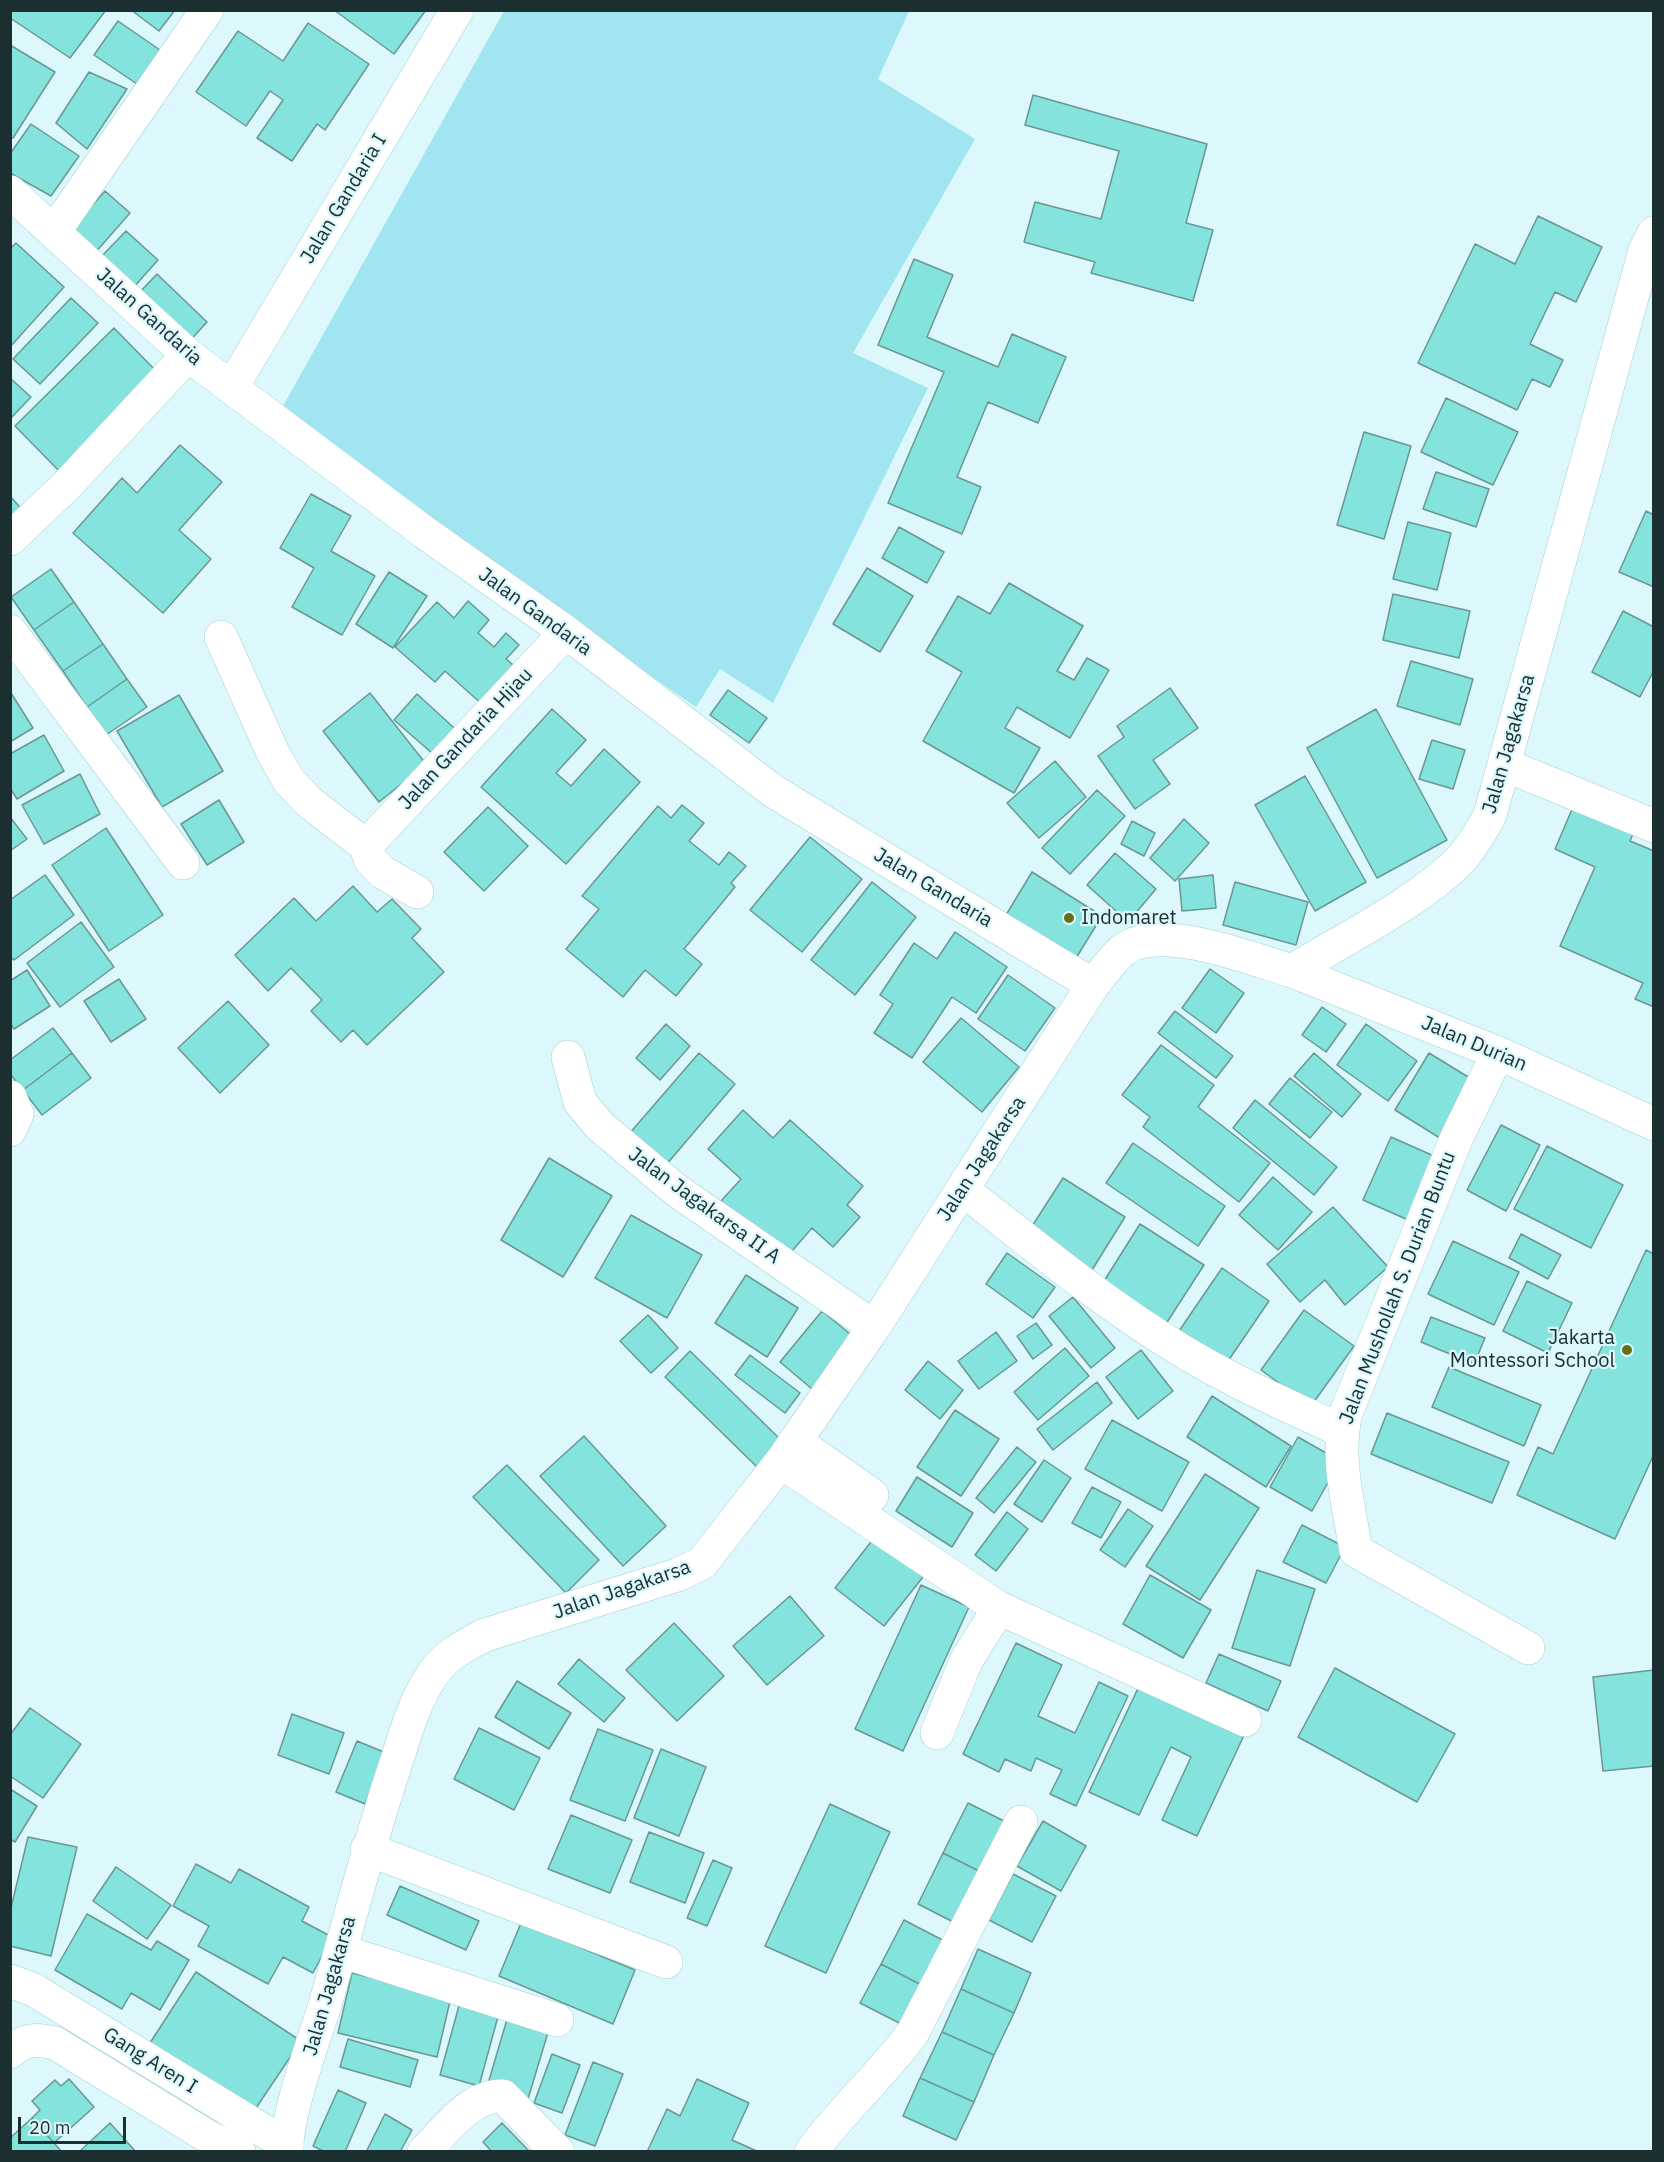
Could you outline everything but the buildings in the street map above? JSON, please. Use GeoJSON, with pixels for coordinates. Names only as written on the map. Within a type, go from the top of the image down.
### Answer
{"type":"FeatureCollection","features":[{"type":"Feature","properties":{"kind":"street"},"geometry":{"type":"LineString","coordinates":[[54,232],[207,10]]}},
{"type":"Feature","properties":{"kind":"street","name":"Jalan Gandaria I"},"geometry":{"type":"LineString","coordinates":[[232,387],[457,10]]}},
{"type":"Feature","properties":{"kind":"street","name":"Jalan Gandaria"},"geometry":{"type":"LineString","coordinates":[[10,192],[188,355],[434,539],[566,632],[773,791],[1093,985]]}},
{"type":"Feature","properties":{"kind":"street","name":"Jalan Jagakarsa"},"geometry":{"type":"LineString","coordinates":[[287,2148],[292,2117],[341,1951],[367,1849],[415,1708],[429,1679],[443,1661],[458,1648],[484,1635],[677,1575],[702,1563],[788,1451],[874,1327],[1093,985],[1124,950],[1154,940],[1187,941],[1292,970],[1431,886],[1463,857],[1490,815],[1645,249],[1653,233]]}},
{"type":"Feature","properties":{"kind":"street"},"geometry":{"type":"LineString","coordinates":[[10,539],[66,486],[188,355]]}},
{"type":"Feature","properties":{"kind":"street"},"geometry":{"type":"LineString","coordinates":[[10,631],[183,863]]}},
{"type":"Feature","properties":{"kind":"street","name":"Jalan Gandaria Hijau"},"geometry":{"type":"LineString","coordinates":[[366,846],[566,632]]}},
{"type":"Feature","properties":{"kind":"street"},"geometry":{"type":"LineString","coordinates":[[220,637],[273,753],[289,781],[309,802],[366,846],[370,859],[382,872],[417,892]]}},
{"type":"Feature","properties":{"kind":"street"},"geometry":{"type":"LineString","coordinates":[[1505,765],[1653,826]]}},
{"type":"Feature","properties":{"kind":"street","name":"Jalan Durian"},"geometry":{"type":"LineString","coordinates":[[1292,970],[1498,1053],[1653,1124]]}},
{"type":"Feature","properties":{"kind":"street","name":"Jalan Mushollah S. Durian Buntu"},"geometry":{"type":"LineString","coordinates":[[1498,1053],[1443,1170],[1346,1413],[1342,1431],[1342,1456],[1356,1551],[1528,1648]]}},
{"type":"Feature","properties":{"kind":"street","name":"Jalan Jagakarsa II A"},"geometry":{"type":"LineString","coordinates":[[568,1057],[580,1102],[600,1126],[676,1191],[874,1327]]}},
{"type":"Feature","properties":{"kind":"street"},"geometry":{"type":"LineString","coordinates":[[10,1097],[17,1114],[10,1130]]}},
{"type":"Feature","properties":{"kind":"street"},"geometry":{"type":"LineString","coordinates":[[963,1190],[1113,1304],[1179,1349],[1227,1376],[1342,1431]]}},
{"type":"Feature","properties":{"kind":"street"},"geometry":{"type":"LineString","coordinates":[[788,1451],[872,1495]]}},
{"type":"Feature","properties":{"kind":"street"},"geometry":{"type":"LineString","coordinates":[[788,1451],[999,1608],[1245,1720]]}},
{"type":"Feature","properties":{"kind":"street"},"geometry":{"type":"LineString","coordinates":[[937,1733],[966,1661],[999,1608]]}},
{"type":"Feature","properties":{"kind":"street"},"geometry":{"type":"LineString","coordinates":[[811,2151],[834,2121],[895,2057],[912,2034],[1021,1822]]}},
{"type":"Feature","properties":{"kind":"street"},"geometry":{"type":"LineString","coordinates":[[367,1849],[666,1962]]}},
{"type":"Feature","properties":{"kind":"street"},"geometry":{"type":"LineString","coordinates":[[341,1951],[557,2019]]}},
{"type":"Feature","properties":{"kind":"street","name":"Gang Aren I"},"geometry":{"type":"LineString","coordinates":[[10,1981],[34,1990],[287,2148]]}},
{"type":"Feature","properties":{"kind":"street"},"geometry":{"type":"LineString","coordinates":[[10,2052],[19,2044],[30,2040],[56,2043],[202,2144],[239,2151]]}},
{"type":"Feature","properties":{"kind":"street"},"geometry":{"type":"LineString","coordinates":[[424,2151],[464,2112],[482,2098],[492,2096],[503,2096],[558,2151]]}},
{"type":"Feature","properties":{"kind":"shaded area"},"geometry":{"type":"Polygon","coordinates":[[[504,11],[909,11],[878,79],[975,139],[853,353],[928,388],[773,703],[720,669],[696,707],[277,417],[504,11]]]}},
{"type":"Feature","properties":{"kind":"place","name":"Indomaret"},"geometry":{"type":"Point","coordinates":[1069,918]}},
{"type":"Feature","properties":{"kind":"place","name":"Jakarta Montessori School"},"geometry":{"type":"Point","coordinates":[1627,1350]}}]}
